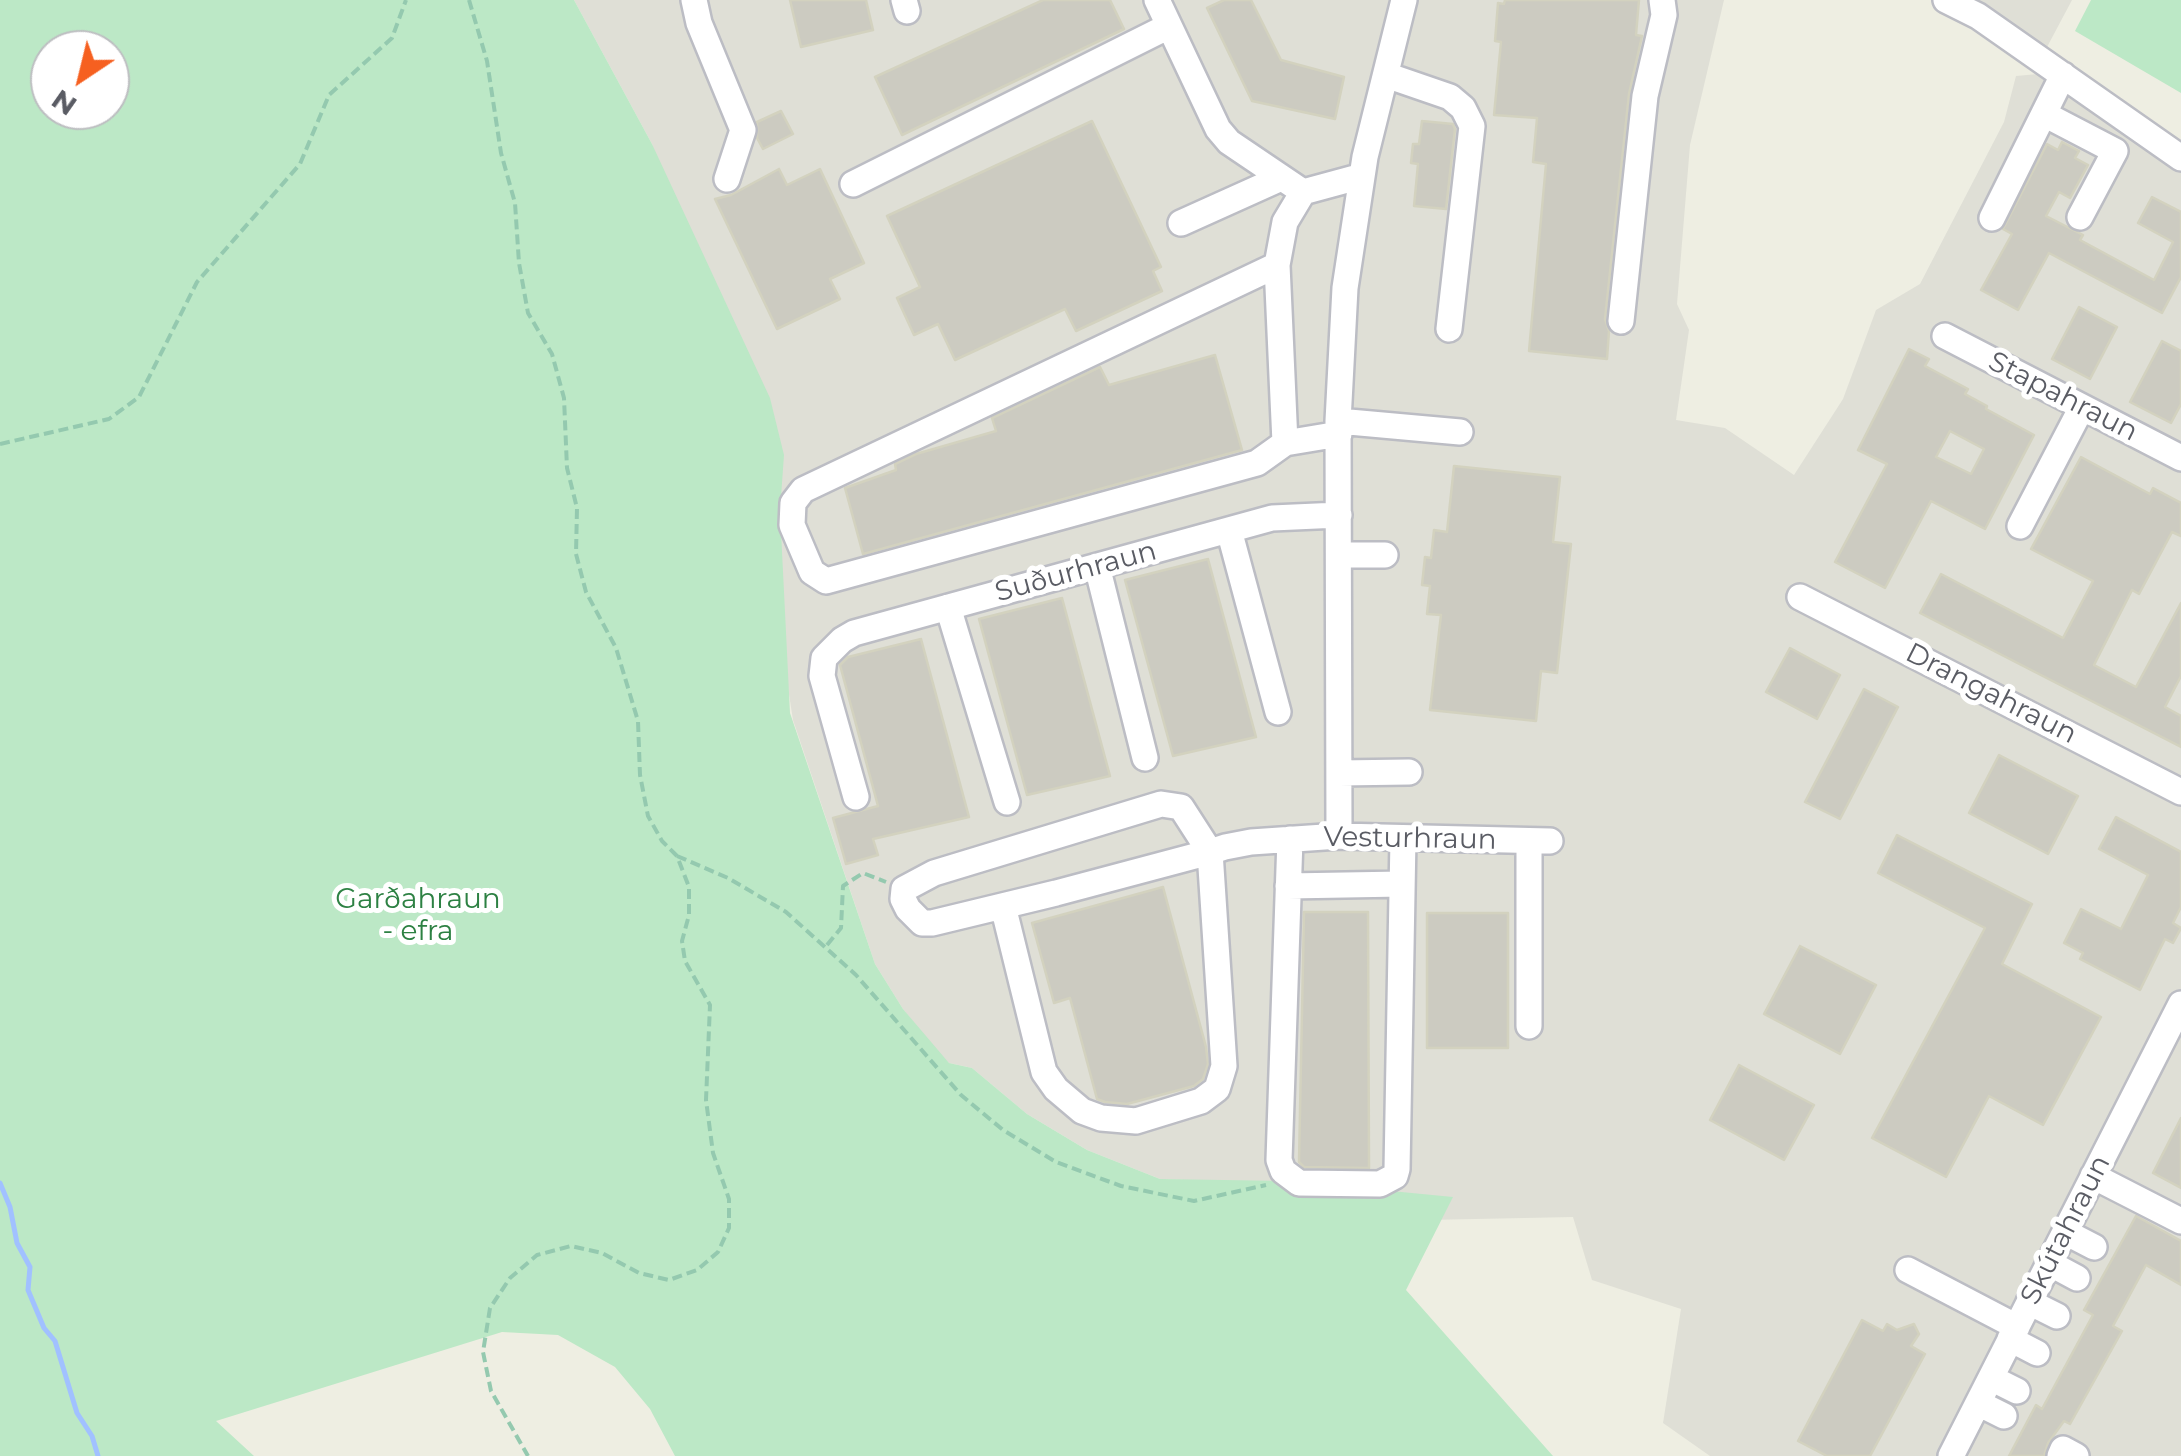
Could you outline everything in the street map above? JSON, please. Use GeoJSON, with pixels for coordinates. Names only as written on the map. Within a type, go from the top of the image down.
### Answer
{"type":"FeatureCollection","features":[{"type":"Feature","properties":{"kind":"street"},"geometry":{"type":"LineString","coordinates":[[694,0],[743,130],[726,179]]}},
{"type":"Feature","properties":{"kind":"street"},"geometry":{"type":"LineString","coordinates":[[1157,0],[1218,128],[1229,142],[1303,192]]}},
{"type":"Feature","properties":{"kind":"street"},"geometry":{"type":"LineString","coordinates":[[1339,836],[1338,427],[1347,272],[1362,176],[1404,0]]}},
{"type":"Feature","properties":{"kind":"street"},"geometry":{"type":"LineString","coordinates":[[1622,321],[1645,96],[1664,15],[1662,0]]}},
{"type":"Feature","properties":{"kind":"street"},"geometry":{"type":"LineString","coordinates":[[1946,0],[1978,16],[2181,158]]}},
{"type":"Feature","properties":{"kind":"street"},"geometry":{"type":"LineString","coordinates":[[853,184],[1167,27]]}},
{"type":"Feature","properties":{"kind":"street"},"geometry":{"type":"LineString","coordinates":[[1992,218],[2044,114],[2053,69]]}},
{"type":"Feature","properties":{"kind":"street"},"geometry":{"type":"LineString","coordinates":[[1386,75],[1450,97],[1463,108],[1472,126],[1449,329]]}},
{"type":"Feature","properties":{"kind":"street"},"geometry":{"type":"LineString","coordinates":[[2044,114],[2115,151],[2080,217]]}},
{"type":"Feature","properties":{"kind":"street"},"geometry":{"type":"LineString","coordinates":[[1285,443],[1277,265],[1284,222],[1303,192],[1362,176]]}},
{"type":"Feature","properties":{"kind":"street"},"geometry":{"type":"LineString","coordinates":[[1181,224],[1281,178]]}},
{"type":"Feature","properties":{"kind":"street"},"geometry":{"type":"LineString","coordinates":[[1277,265],[804,490],[793,503],[792,525],[812,572],[826,581],[1257,463],[1285,443],[1338,427],[1460,432]]}},
{"type":"Feature","properties":{"kind":"street","name":"Stapahraun"},"geometry":{"type":"LineString","coordinates":[[1946,336],[2181,458]]}},
{"type":"Feature","properties":{"kind":"street"},"geometry":{"type":"LineString","coordinates":[[2020,526],[2082,407]]}},
{"type":"Feature","properties":{"kind":"street","name":"Suðurhraun"},"geometry":{"type":"LineString","coordinates":[[856,797],[824,684],[824,658],[833,646],[854,633],[1272,518],[1338,515]]}},
{"type":"Feature","properties":{"kind":"street"},"geometry":{"type":"LineString","coordinates":[[1228,530],[1278,712]]}},
{"type":"Feature","properties":{"kind":"street"},"geometry":{"type":"LineString","coordinates":[[1338,555],[1385,554]]}},
{"type":"Feature","properties":{"kind":"street"},"geometry":{"type":"LineString","coordinates":[[1097,566],[1145,758]]}},
{"type":"Feature","properties":{"kind":"street","name":"Drangahraun"},"geometry":{"type":"LineString","coordinates":[[1800,596],[2181,792]]}},
{"type":"Feature","properties":{"kind":"street"},"geometry":{"type":"LineString","coordinates":[[948,607],[1007,802]]}},
{"type":"Feature","properties":{"kind":"street"},"geometry":{"type":"LineString","coordinates":[[1339,773],[1409,772]]}},
{"type":"Feature","properties":{"kind":"street"},"geometry":{"type":"LineString","coordinates":[[904,889],[934,872],[1161,804],[1181,807],[1210,852],[1224,1066],[1217,1088],[1202,1102],[1136,1120],[1101,1118],[1082,1111],[1056,1089],[1044,1072],[1002,906]]}},
{"type":"Feature","properties":{"kind":"street","name":"Vesturhraun"},"geometry":{"type":"LineString","coordinates":[[904,889],[908,909],[922,923],[1210,852],[1280,839],[1339,836],[1540,841],[1529,1026]]}},
{"type":"Feature","properties":{"kind":"street"},"geometry":{"type":"LineString","coordinates":[[1280,839],[1288,886],[1280,1160],[1290,1178],[1299,1183],[1380,1184],[1397,1169],[1404,838]]}},
{"type":"Feature","properties":{"kind":"street"},"geometry":{"type":"LineString","coordinates":[[1288,886],[1402,884]]}},
{"type":"Feature","properties":{"kind":"street","name":"Skútahraun"},"geometry":{"type":"LineString","coordinates":[[1951,1456],[2181,1004]]}},
{"type":"Feature","properties":{"kind":"street"},"geometry":{"type":"LineString","coordinates":[[2093,1176],[2181,1221]]}},
{"type":"Feature","properties":{"kind":"street"},"geometry":{"type":"LineString","coordinates":[[2065,1232],[2094,1246]]}},
{"type":"Feature","properties":{"kind":"street"},"geometry":{"type":"LineString","coordinates":[[2049,1263],[2077,1278]]}},
{"type":"Feature","properties":{"kind":"street"},"geometry":{"type":"LineString","coordinates":[[1908,1270],[2014,1333],[2038,1352]]}},
{"type":"Feature","properties":{"kind":"street"},"geometry":{"type":"LineString","coordinates":[[2029,1302],[2057,1316]]}},
{"type":"Feature","properties":{"kind":"street"},"geometry":{"type":"LineString","coordinates":[[1990,1378],[2017,1390]]}},
{"type":"Feature","properties":{"kind":"street"},"geometry":{"type":"LineString","coordinates":[[1978,1403],[2004,1416]]}},
{"type":"Feature","properties":{"kind":"street"},"geometry":{"type":"LineString","coordinates":[[2060,1456],[2063,1449],[2076,1456]]}},
{"type":"Feature","properties":{"kind":"path"},"geometry":{"type":"LineString","coordinates":[[0,444],[108,418],[139,397],[198,282],[300,164],[329,95],[392,38],[406,0]]}},
{"type":"Feature","properties":{"kind":"path"},"geometry":{"type":"LineString","coordinates":[[469,0],[488,61],[501,153],[515,203],[519,263],[528,313],[552,354],[564,398],[567,468],[577,508],[576,554],[586,592],[616,648],[638,720],[640,775],[648,816],[662,841],[678,856],[728,878],[786,912],[827,946],[960,1094],[1003,1130],[1056,1162],[1122,1186],[1194,1201],[1290,1178]]}},
{"type":"Feature","properties":{"kind":"path"},"geometry":{"type":"LineString","coordinates":[[528,1456],[491,1392],[483,1352],[490,1308],[510,1278],[537,1255],[571,1246],[602,1252],[639,1273],[669,1280],[697,1270],[718,1252],[730,1228],[729,1199],[713,1153],[706,1100],[710,1005],[686,961],[682,941],[689,915],[689,886],[678,856]]}},
{"type":"Feature","properties":{"kind":"path"},"geometry":{"type":"LineString","coordinates":[[827,946],[841,928],[843,886],[863,873],[904,889]]}},
{"type":"Feature","properties":{"kind":"shaded area"},"geometry":{"type":"Polygon","coordinates":[[[574,0],[1724,0],[1690,145],[1677,304],[1689,330],[1676,420],[1725,428],[1794,475],[1843,399],[1876,310],[1920,284],[2004,122],[2016,76],[2038,74],[2181,172],[2181,1456],[1710,1456],[1663,1423],[1681,1309],[1592,1280],[1573,1217],[1329,1222],[1210,1181],[1160,1179],[1087,1150],[1027,1114],[972,1068],[949,1063],[936,1052],[875,964],[793,720],[760,508],[652,144],[574,0]]]}},
{"type":"Feature","properties":{"kind":"shaded area"},"geometry":{"type":"Polygon","coordinates":[[[1975,0],[2072,0],[2046,49],[1975,0]]]}},
{"type":"Feature","properties":{"kind":"green space","name":"Garðahraun - efra"},"geometry":{"type":"Polygon","coordinates":[[[0,0],[574,0],[652,144],[770,398],[784,455],[780,511],[790,713],[875,964],[903,1009],[949,1063],[972,1068],[1027,1114],[1087,1150],[1160,1179],[1288,1181],[1453,1197],[1406,1290],[1553,1456],[675,1456],[650,1409],[615,1367],[558,1335],[502,1332],[216,1421],[254,1456],[0,1456],[0,0]]]}},
{"type":"Feature","properties":{"kind":"green space"},"geometry":{"type":"Polygon","coordinates":[[[2091,0],[2181,0],[2181,93],[2075,31],[2091,0]]]}},
{"type":"Feature","properties":{"kind":"building"},"geometry":{"type":"Polygon","coordinates":[[[790,0],[866,0],[873,30],[801,47],[790,0]]]}},
{"type":"Feature","properties":{"kind":"building"},"geometry":{"type":"Polygon","coordinates":[[[1043,0],[1110,0],[1124,29],[902,135],[875,77],[1043,0]]]}},
{"type":"Feature","properties":{"kind":"building"},"geometry":{"type":"Polygon","coordinates":[[[1224,0],[1251,0],[1281,60],[1344,77],[1335,119],[1252,101],[1207,8],[1224,0]]]}},
{"type":"Feature","properties":{"kind":"building"},"geometry":{"type":"Polygon","coordinates":[[[1505,0],[1639,0],[1636,35],[1642,36],[1629,94],[1605,319],[1609,331],[1607,359],[1529,351],[1546,164],[1533,162],[1537,118],[1494,115],[1501,42],[1495,41],[1498,3],[1504,4],[1505,0]]]}},
{"type":"Feature","properties":{"kind":"building"},"geometry":{"type":"Polygon","coordinates":[[[781,111],[793,134],[763,149],[757,138],[757,122],[781,111]]]}},
{"type":"Feature","properties":{"kind":"building"},"geometry":{"type":"Polygon","coordinates":[[[1092,121],[1161,267],[1153,271],[1162,291],[1076,331],[1065,309],[955,360],[938,324],[914,335],[897,298],[920,287],[887,216],[1092,121]]]}},
{"type":"Feature","properties":{"kind":"building"},"geometry":{"type":"Polygon","coordinates":[[[1422,121],[1453,124],[1455,129],[1446,209],[1414,206],[1418,164],[1411,163],[1422,121]]]}},
{"type":"Feature","properties":{"kind":"building"},"geometry":{"type":"Polygon","coordinates":[[[2062,142],[2079,151],[2075,158],[2088,165],[2070,198],[2059,192],[2046,216],[2083,235],[2080,240],[2154,280],[2173,242],[2138,223],[2152,197],[2181,212],[2181,277],[2162,313],[2049,253],[2018,310],[1981,290],[2012,234],[2003,229],[2047,144],[2058,150],[2062,142]]]}},
{"type":"Feature","properties":{"kind":"building"},"geometry":{"type":"Polygon","coordinates":[[[779,169],[787,185],[820,169],[864,263],[830,279],[840,299],[777,329],[715,199],[731,195],[779,169]]]}},
{"type":"Feature","properties":{"kind":"building"},"geometry":{"type":"Polygon","coordinates":[[[2079,307],[2117,327],[2090,379],[2052,359],[2079,307]]]}},
{"type":"Feature","properties":{"kind":"building"},"geometry":{"type":"Polygon","coordinates":[[[2162,341],[2181,351],[2181,404],[2171,423],[2130,402],[2162,341]]]}},
{"type":"Feature","properties":{"kind":"building"},"geometry":{"type":"Polygon","coordinates":[[[1909,349],[1929,359],[1925,366],[1968,389],[1965,394],[1987,406],[1986,409],[2034,435],[1985,529],[1931,501],[1885,588],[1835,562],[1887,464],[1858,450],[1909,349]],[[1950,431],[1936,457],[1971,474],[1984,449],[1950,431]]]}},
{"type":"Feature","properties":{"kind":"building"},"geometry":{"type":"Polygon","coordinates":[[[1215,355],[1242,450],[863,554],[845,488],[896,470],[895,464],[916,454],[996,431],[992,418],[1100,367],[1109,385],[1215,355]]]}},
{"type":"Feature","properties":{"kind":"building"},"geometry":{"type":"Polygon","coordinates":[[[2081,457],[2150,494],[2153,488],[2181,503],[2181,536],[2172,532],[2139,594],[2132,590],[2094,665],[2136,687],[2181,603],[2181,676],[2165,707],[2181,716],[2181,747],[1920,613],[1941,574],[2063,638],[2093,581],[2031,549],[2081,457]]]}},
{"type":"Feature","properties":{"kind":"building"},"geometry":{"type":"Polygon","coordinates":[[[1454,466],[1560,477],[1553,542],[1571,544],[1557,673],[1541,671],[1536,721],[1430,710],[1441,615],[1427,614],[1430,586],[1422,585],[1425,557],[1431,558],[1434,530],[1447,532],[1454,466]]]}},
{"type":"Feature","properties":{"kind":"building"},"geometry":{"type":"Polygon","coordinates":[[[1208,559],[1256,737],[1173,756],[1125,580],[1208,559]]]}},
{"type":"Feature","properties":{"kind":"building"},"geometry":{"type":"Polygon","coordinates":[[[1062,598],[1110,776],[1027,795],[979,619],[1062,598]]]}},
{"type":"Feature","properties":{"kind":"building"},"geometry":{"type":"Polygon","coordinates":[[[921,639],[969,817],[873,839],[878,855],[846,864],[833,818],[878,806],[840,665],[848,657],[921,639]]]}},
{"type":"Feature","properties":{"kind":"building"},"geometry":{"type":"Polygon","coordinates":[[[1790,648],[1840,675],[1817,719],[1766,692],[1790,648]]]}},
{"type":"Feature","properties":{"kind":"building"},"geometry":{"type":"Polygon","coordinates":[[[1864,689],[1898,707],[1840,819],[1805,802],[1864,689]]]}},
{"type":"Feature","properties":{"kind":"building"},"geometry":{"type":"Polygon","coordinates":[[[1999,755],[2078,796],[2048,854],[1969,813],[1999,755]]]}},
{"type":"Feature","properties":{"kind":"building"},"geometry":{"type":"Polygon","coordinates":[[[2116,817],[2181,852],[2181,907],[2173,923],[2181,928],[2173,943],[2165,939],[2140,990],[2080,959],[2083,953],[2064,943],[2081,909],[2121,929],[2148,875],[2099,849],[2116,817]]]}},
{"type":"Feature","properties":{"kind":"building"},"geometry":{"type":"Polygon","coordinates":[[[1897,835],[2032,904],[2002,964],[2101,1017],[2043,1125],[1989,1096],[1946,1177],[1872,1138],[1985,928],[1878,873],[1897,835]]]}},
{"type":"Feature","properties":{"kind":"building"},"geometry":{"type":"Polygon","coordinates":[[[1163,887],[1208,1064],[1203,1079],[1194,1086],[1127,1104],[1105,1102],[1097,1099],[1070,998],[1054,1003],[1032,923],[1163,887]]]}},
{"type":"Feature","properties":{"kind":"building"},"geometry":{"type":"Polygon","coordinates":[[[1304,912],[1368,912],[1369,1168],[1304,1167],[1299,1162],[1304,912]]]}},
{"type":"Feature","properties":{"kind":"building"},"geometry":{"type":"Polygon","coordinates":[[[1427,913],[1508,913],[1508,1048],[1427,1048],[1427,913]]]}},
{"type":"Feature","properties":{"kind":"building"},"geometry":{"type":"Polygon","coordinates":[[[1800,946],[1876,985],[1840,1054],[1764,1014],[1800,946]]]}},
{"type":"Feature","properties":{"kind":"building"},"geometry":{"type":"Polygon","coordinates":[[[1739,1065],[1814,1105],[1784,1160],[1710,1120],[1739,1065]]]}},
{"type":"Feature","properties":{"kind":"building"},"geometry":{"type":"Polygon","coordinates":[[[2181,1118],[2181,1188],[2153,1173],[2181,1118]]]}},
{"type":"Feature","properties":{"kind":"building"},"geometry":{"type":"Polygon","coordinates":[[[2136,1216],[2181,1241],[2181,1285],[2146,1265],[2113,1326],[2122,1331],[2070,1424],[2064,1421],[2044,1456],[2009,1456],[2036,1405],[2042,1409],[2093,1315],[2084,1310],[2136,1216]]]}},
{"type":"Feature","properties":{"kind":"building"},"geometry":{"type":"Polygon","coordinates":[[[1862,1320],[1883,1331],[1887,1324],[1897,1330],[1914,1324],[1919,1334],[1911,1346],[1925,1354],[1870,1456],[1827,1456],[1798,1441],[1862,1320]]]}},
{"type":"Feature","properties":{"kind":"waterway"},"geometry":{"type":"LineString","coordinates":[[0,1183],[10,1207],[17,1243],[30,1267],[28,1290],[44,1328],[55,1341],[77,1413],[92,1436],[98,1456]]}}]}
